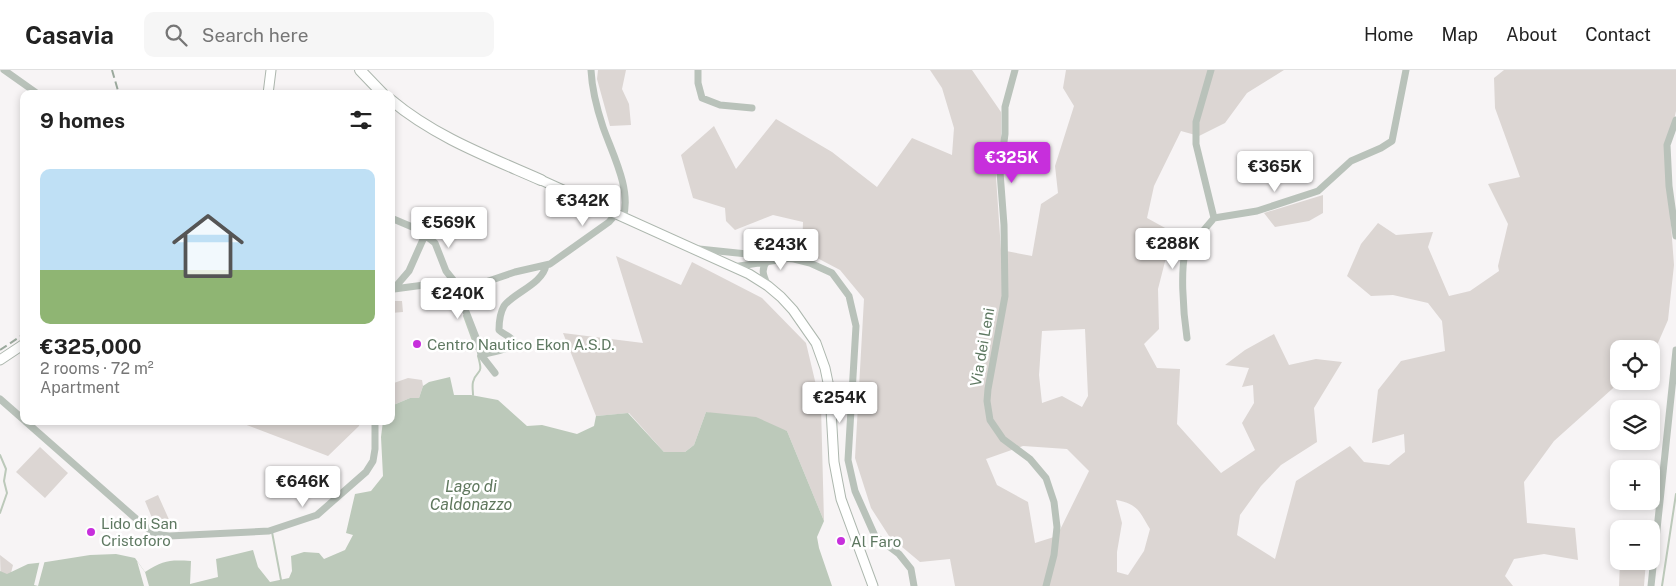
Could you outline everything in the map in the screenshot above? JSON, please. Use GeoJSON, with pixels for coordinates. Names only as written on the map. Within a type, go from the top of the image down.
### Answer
{"type":"FeatureCollection","features":[{"type":"Feature","properties":{"kind":"highway"},"geometry":{"type":"LineString","coordinates":[[360,70],[380,90]]}},
{"type":"Feature","properties":{"kind":"highway"},"geometry":{"type":"LineString","coordinates":[[395,103],[418,121],[441,134],[541,180]]}},
{"type":"Feature","properties":{"kind":"main road"},"geometry":{"type":"LineString","coordinates":[[268,90],[271,70]]}},
{"type":"Feature","properties":{"kind":"main road"},"geometry":{"type":"LineString","coordinates":[[541,180],[758,279],[787,304],[816,343],[825,368],[830,392],[834,462],[841,500],[874,586]]}},
{"type":"Feature","properties":{"kind":"main road"},"geometry":{"type":"LineString","coordinates":[[0,360],[20,347]]}},
{"type":"Feature","properties":{"kind":"street"},"geometry":{"type":"LineString","coordinates":[[4,70],[32,90]]}},
{"type":"Feature","properties":{"kind":"street"},"geometry":{"type":"LineString","coordinates":[[395,220],[412,226],[434,243],[446,271],[462,287],[474,286],[515,272],[546,265],[619,216],[625,205],[620,170],[603,127],[592,87],[591,70]]}},
{"type":"Feature","properties":{"kind":"street"},"geometry":{"type":"LineString","coordinates":[[698,70],[698,83],[702,98],[720,105],[752,108]]}},
{"type":"Feature","properties":{"kind":"street","name":"Via dei Leni"},"geometry":{"type":"LineString","coordinates":[[1015,70],[1006,107],[1000,172],[1004,225],[1005,296],[987,401],[990,420],[1003,439],[1030,458],[1046,478],[1054,502],[1057,527],[1054,555],[1046,586]]}},
{"type":"Feature","properties":{"kind":"street"},"geometry":{"type":"LineString","coordinates":[[1211,70],[1196,122],[1196,144],[1214,218]]}},
{"type":"Feature","properties":{"kind":"street"},"geometry":{"type":"LineString","coordinates":[[1187,338],[1184,321],[1183,282],[1185,254],[1189,244],[1214,218],[1257,211],[1318,191],[1351,161],[1392,141],[1406,70]]}},
{"type":"Feature","properties":{"kind":"street"},"geometry":{"type":"LineString","coordinates":[[1676,120],[1666,145],[1676,236]]}},
{"type":"Feature","properties":{"kind":"street"},"geometry":{"type":"LineString","coordinates":[[395,288],[409,271],[425,235]]}},
{"type":"Feature","properties":{"kind":"street"},"geometry":{"type":"LineString","coordinates":[[692,249],[794,259],[832,273],[849,296],[856,326],[848,460],[855,491],[876,536],[899,554],[911,569],[914,586]]}},
{"type":"Feature","properties":{"kind":"street"},"geometry":{"type":"LineString","coordinates":[[740,253],[732,259],[732,266],[794,259]]}},
{"type":"Feature","properties":{"kind":"street"},"geometry":{"type":"LineString","coordinates":[[767,261],[763,265],[762,272],[768,286]]}},
{"type":"Feature","properties":{"kind":"street"},"geometry":{"type":"LineString","coordinates":[[481,355],[513,346],[515,343],[512,338],[499,330],[499,320],[504,306],[537,280],[546,269],[546,265]]}},
{"type":"Feature","properties":{"kind":"street"},"geometry":{"type":"LineString","coordinates":[[395,290],[454,281]]}},
{"type":"Feature","properties":{"kind":"street"},"geometry":{"type":"LineString","coordinates":[[454,281],[481,355],[495,373]]}},
{"type":"Feature","properties":{"kind":"street"},"geometry":{"type":"LineString","coordinates":[[1650,586],[1676,350]]}},
{"type":"Feature","properties":{"kind":"street"},"geometry":{"type":"LineString","coordinates":[[0,399],[20,417]]}},
{"type":"Feature","properties":{"kind":"street"},"geometry":{"type":"LineString","coordinates":[[29,425],[155,534],[169,536],[270,531],[317,515],[366,472],[374,461],[375,425]]}},
{"type":"Feature","properties":{"kind":"shaded area"},"geometry":{"type":"Polygon","coordinates":[[[598,70],[626,70],[622,89],[629,104],[631,125],[610,126],[597,79],[598,70]]]}},
{"type":"Feature","properties":{"kind":"shaded area"},"geometry":{"type":"Polygon","coordinates":[[[930,70],[972,70],[1001,112],[1001,144],[996,177],[1001,250],[1032,256],[1041,204],[1058,193],[1055,166],[1074,106],[1063,88],[1066,70],[1284,70],[1247,93],[1225,123],[1199,136],[1181,131],[1154,186],[1147,218],[1167,229],[1170,242],[1158,289],[1159,329],[1144,344],[1157,368],[1180,369],[1177,424],[1221,473],[1255,450],[1242,423],[1254,403],[1253,385],[1242,387],[1249,368],[1225,365],[1245,350],[1274,334],[1289,365],[1316,359],[1342,362],[1314,408],[1317,442],[1281,465],[1261,486],[1240,515],[1237,535],[1275,559],[1296,481],[1350,446],[1364,462],[1389,465],[1405,452],[1404,434],[1372,443],[1378,390],[1401,361],[1445,351],[1442,321],[1428,303],[1393,295],[1371,296],[1347,276],[1361,244],[1378,223],[1396,235],[1433,232],[1428,247],[1449,296],[1470,291],[1499,271],[1498,266],[1508,224],[1488,184],[1520,177],[1495,108],[1494,78],[1504,70],[1676,70],[1676,111],[1666,158],[1674,265],[1668,320],[1659,340],[1610,340],[1611,390],[1554,441],[1524,482],[1527,523],[1575,528],[1578,560],[1544,554],[1514,559],[1505,576],[1513,586],[955,586],[950,559],[920,562],[889,536],[871,508],[855,458],[864,299],[840,270],[802,250],[803,222],[773,215],[735,230],[726,221],[725,208],[693,198],[681,155],[714,126],[736,169],[776,119],[832,152],[877,187],[912,138],[952,155],[954,128],[942,88],[930,70]],[[1085,329],[1042,331],[1039,375],[1042,403],[1062,396],[1082,407],[1088,396],[1085,329]],[[1023,446],[986,459],[997,485],[1028,502],[1035,543],[1057,536],[1089,471],[1067,449],[1023,446]],[[1116,500],[1122,523],[1117,552],[1117,572],[1128,575],[1144,551],[1150,529],[1134,506],[1116,500]]]}},
{"type":"Feature","properties":{"kind":"shaded area"},"geometry":{"type":"Polygon","coordinates":[[[1276,155],[1281,163],[1270,167],[1254,170],[1237,166],[1276,155]]]}},
{"type":"Feature","properties":{"kind":"shaded area"},"geometry":{"type":"Polygon","coordinates":[[[1323,195],[1323,213],[1309,221],[1275,227],[1264,213],[1323,195]]]}},
{"type":"Feature","properties":{"kind":"shaded area"},"geometry":{"type":"Polygon","coordinates":[[[616,256],[681,285],[692,262],[762,298],[806,343],[821,406],[824,521],[787,431],[706,412],[694,445],[685,452],[664,452],[629,413],[596,416],[563,333],[643,343],[616,256]]]}},
{"type":"Feature","properties":{"kind":"shaded area"},"geometry":{"type":"Polygon","coordinates":[[[395,301],[402,301],[403,312],[395,313],[395,301]]]}},
{"type":"Feature","properties":{"kind":"shaded area"},"geometry":{"type":"Polygon","coordinates":[[[408,378],[422,380],[423,386],[419,398],[410,398],[395,404],[395,383],[408,378]]]}},
{"type":"Feature","properties":{"kind":"shaded area"},"geometry":{"type":"Polygon","coordinates":[[[247,425],[359,425],[328,456],[247,425]]]}},
{"type":"Feature","properties":{"kind":"shaded area"},"geometry":{"type":"Polygon","coordinates":[[[40,447],[68,473],[45,498],[16,472],[40,447]]]}},
{"type":"Feature","properties":{"kind":"shaded area"},"geometry":{"type":"Polygon","coordinates":[[[158,495],[171,524],[157,530],[145,501],[158,495]]]}},
{"type":"Feature","properties":{"kind":"shaded area"},"geometry":{"type":"Polygon","coordinates":[[[0,555],[13,565],[11,573],[1,586],[0,555]]]}},
{"type":"Feature","properties":{"kind":"shaded area"},"geometry":{"type":"Polygon","coordinates":[[[1620,570],[1645,570],[1644,586],[1619,586],[1620,570]]]}},
{"type":"Feature","properties":{"kind":"water","name":"Lago di Caldonazzo"},"geometry":{"type":"Polygon","coordinates":[[[450,377],[454,395],[471,395],[498,400],[527,426],[542,425],[577,434],[594,426],[596,416],[628,413],[664,452],[685,452],[694,445],[706,412],[756,417],[787,431],[824,521],[817,537],[832,586],[0,586],[0,571],[7,574],[28,564],[90,555],[116,554],[135,558],[145,572],[167,562],[191,561],[190,584],[218,577],[216,559],[253,550],[258,567],[270,582],[289,578],[292,571],[291,556],[304,552],[319,553],[324,559],[345,550],[353,535],[346,533],[355,494],[371,491],[383,476],[381,437],[382,425],[395,425],[395,404],[410,398],[419,398],[423,386],[429,382],[450,377]]]}},
{"type":"Feature","properties":{"kind":"pier"},"geometry":{"type":"Polygon","coordinates":[[[40,560],[45,560],[38,586],[34,585],[40,560]]]}},
{"type":"Feature","properties":{"kind":"pier"},"geometry":{"type":"Polygon","coordinates":[[[137,561],[145,572],[149,586],[144,586],[137,561]]]}},
{"type":"Feature","properties":{"kind":"waterway"},"geometry":{"type":"LineString","coordinates":[[464,316],[476,349]]}},
{"type":"Feature","properties":{"kind":"waterway"},"geometry":{"type":"LineString","coordinates":[[473,395],[473,382],[480,370],[478,356]]}},
{"type":"Feature","properties":{"kind":"waterway"},"geometry":{"type":"LineString","coordinates":[[0,455],[6,469],[4,481],[7,493],[0,513]]}},
{"type":"Feature","properties":{"kind":"waterway"},"geometry":{"type":"LineString","coordinates":[[1662,586],[1676,494]]}},
{"type":"Feature","properties":{"kind":"waterway"},"geometry":{"type":"LineString","coordinates":[[272,532],[281,580]]}},
{"type":"Feature","properties":{"kind":"railway"},"geometry":{"type":"LineString","coordinates":[[112,70],[118,90]]}},
{"type":"Feature","properties":{"kind":"railway"},"geometry":{"type":"LineString","coordinates":[[0,350],[20,337]]}},
{"type":"Feature","properties":{"kind":"place","name":"Centro Nautico Ekon A.S.D."},"geometry":{"type":"Point","coordinates":[417,344]}},
{"type":"Feature","properties":{"kind":"place","name":"Lido di San Cristoforo"},"geometry":{"type":"Point","coordinates":[91,532]}},
{"type":"Feature","properties":{"kind":"place","name":"Al Faro"},"geometry":{"type":"Point","coordinates":[841,541]}}]}
